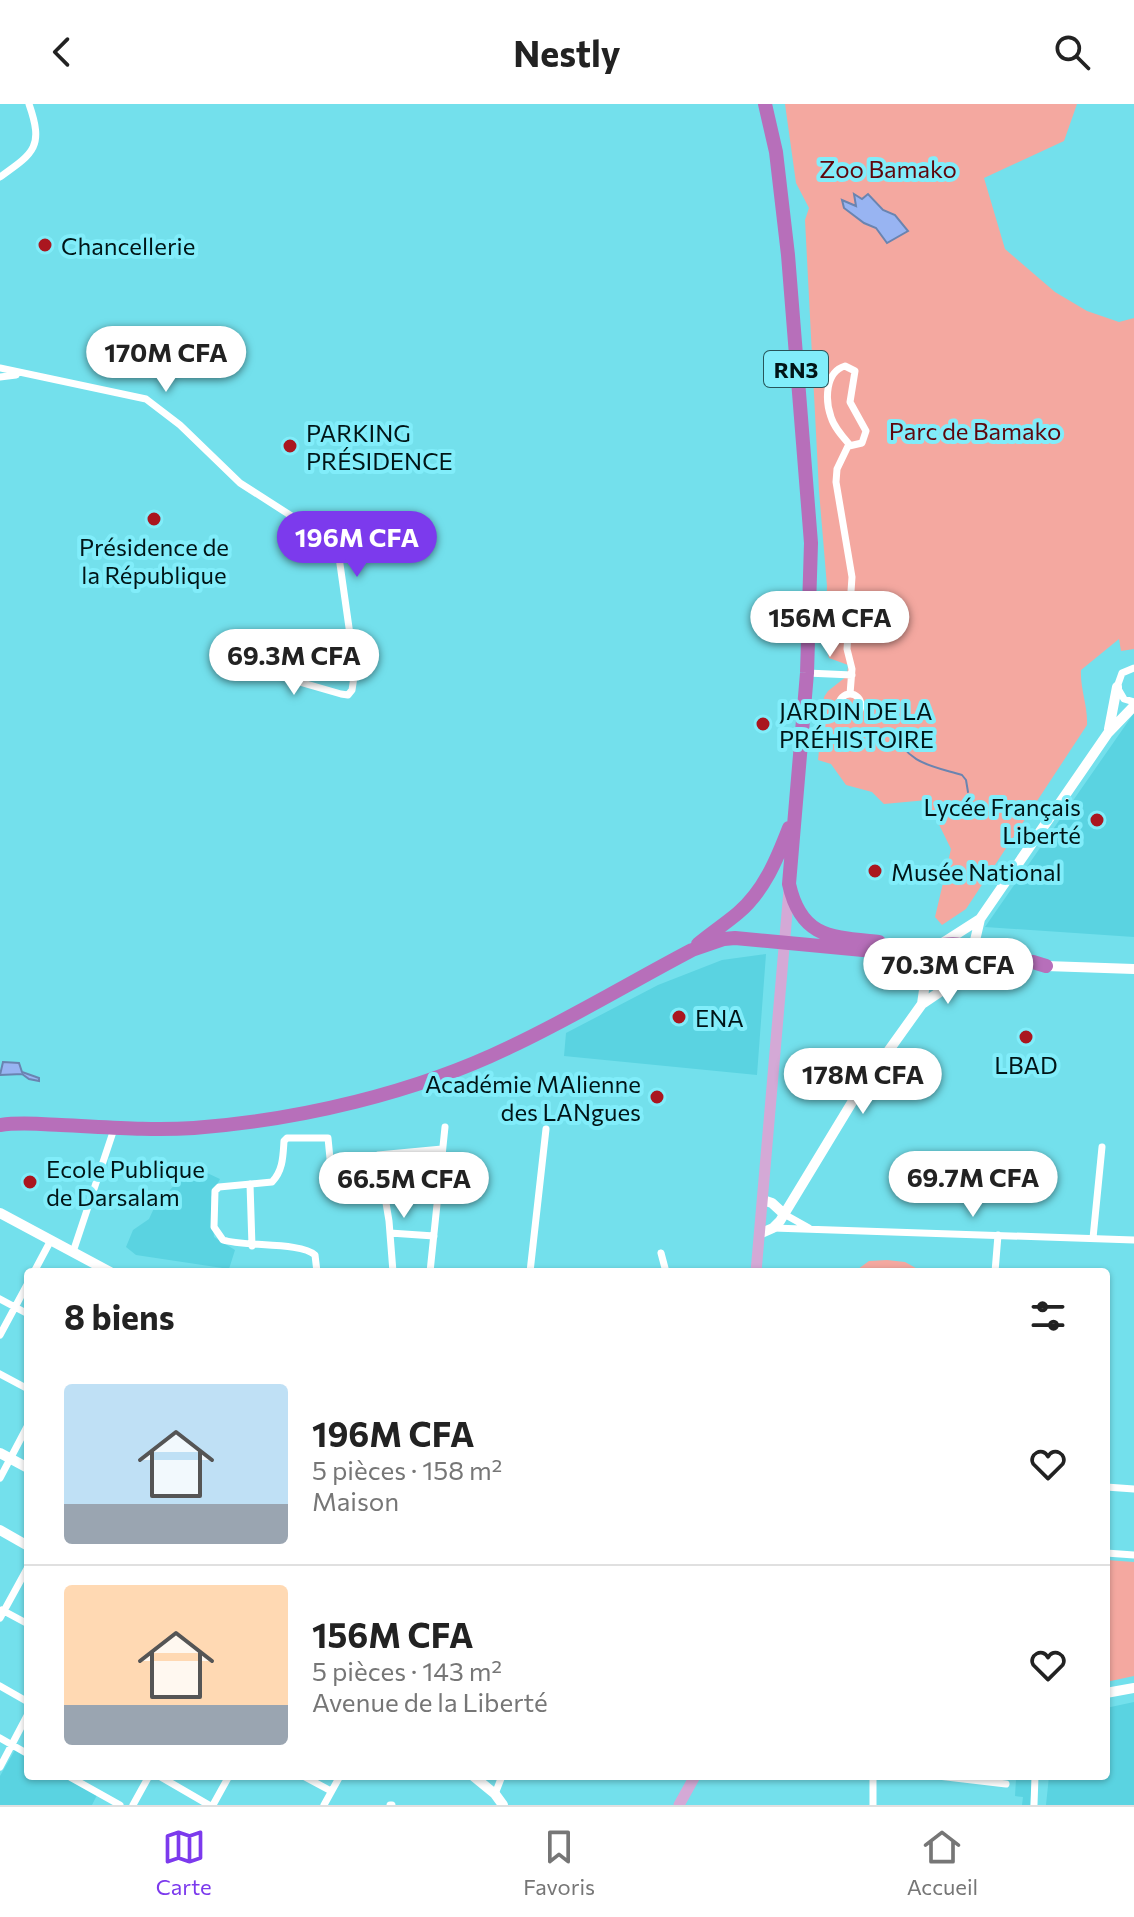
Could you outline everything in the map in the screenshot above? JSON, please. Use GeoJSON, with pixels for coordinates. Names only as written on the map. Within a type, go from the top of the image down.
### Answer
{"type":"FeatureCollection","features":[{"type":"Feature","properties":{"kind":"highway","name":"RN3"},"geometry":{"type":"LineString","coordinates":[[765,104],[776,152],[787,241],[811,543],[807,673],[795,813]]}},
{"type":"Feature","properties":{"kind":"highway"},"geometry":{"type":"LineString","coordinates":[[795,813],[789,884],[794,906],[800,916],[826,934],[917,946],[955,942],[978,957]]}},
{"type":"Feature","properties":{"kind":"highway"},"geometry":{"type":"LineString","coordinates":[[692,950],[738,913],[759,889],[778,858],[795,813]]}},
{"type":"Feature","properties":{"kind":"highway"},"geometry":{"type":"LineString","coordinates":[[0,1125],[29,1123],[157,1129],[239,1123],[379,1095],[509,1048],[692,950],[724,939],[754,938],[863,950],[926,961],[978,957],[1046,966]]}},
{"type":"Feature","properties":{"kind":"highway"},"geometry":{"type":"LineString","coordinates":[[926,961],[937,977],[956,981],[978,957]]}},
{"type":"Feature","properties":{"kind":"main road"},"geometry":{"type":"LineString","coordinates":[[756,1268],[789,884]]}},
{"type":"Feature","properties":{"kind":"main road"},"geometry":{"type":"LineString","coordinates":[[679,1805],[693,1780]]}},
{"type":"Feature","properties":{"kind":"street"},"geometry":{"type":"LineString","coordinates":[[0,166],[3,175],[19,164],[37,141],[29,104]]}},
{"type":"Feature","properties":{"kind":"street"},"geometry":{"type":"LineString","coordinates":[[849,446],[831,417],[828,395],[833,374],[845,366],[855,371],[850,402],[866,431],[862,443],[849,446],[837,469],[836,482],[852,577],[847,649],[852,675],[850,694]]}},
{"type":"Feature","properties":{"kind":"street"},"geometry":{"type":"LineString","coordinates":[[0,368],[146,399],[180,425],[240,483],[329,540],[339,557],[355,670],[352,690],[348,695],[341,694],[244,666]]}},
{"type":"Feature","properties":{"kind":"street"},"geometry":{"type":"LineString","coordinates":[[0,377],[22,375]]}},
{"type":"Feature","properties":{"kind":"street"},"geometry":{"type":"LineString","coordinates":[[1108,733],[1122,673],[1134,668]]}},
{"type":"Feature","properties":{"kind":"street"},"geometry":{"type":"LineString","coordinates":[[807,673],[852,675]]}},
{"type":"Feature","properties":{"kind":"street"},"geometry":{"type":"LineString","coordinates":[[922,1004],[926,961],[941,944],[980,919],[1108,733],[1134,704],[1124,699],[1117,687]]}},
{"type":"Feature","properties":{"kind":"street"},"geometry":{"type":"LineString","coordinates":[[978,957],[980,919]]}},
{"type":"Feature","properties":{"kind":"street"},"geometry":{"type":"LineString","coordinates":[[1046,966],[1134,969]]}},
{"type":"Feature","properties":{"kind":"street"},"geometry":{"type":"LineString","coordinates":[[773,1228],[854,1099],[922,1004],[956,981]]}},
{"type":"Feature","properties":{"kind":"street"},"geometry":{"type":"LineString","coordinates":[[73,1252],[115,1127]]}},
{"type":"Feature","properties":{"kind":"street"},"geometry":{"type":"LineString","coordinates":[[430,1268],[445,1127]]}},
{"type":"Feature","properties":{"kind":"street"},"geometry":{"type":"LineString","coordinates":[[530,1268],[546,1129]]}},
{"type":"Feature","properties":{"kind":"street"},"geometry":{"type":"LineString","coordinates":[[317,1268],[315,1255],[307,1249],[252,1246],[223,1240],[214,1227],[216,1188],[272,1182],[283,1161],[284,1141],[287,1138],[328,1138],[332,1179]]}},
{"type":"Feature","properties":{"kind":"street"},"geometry":{"type":"LineString","coordinates":[[1093,1238],[1102,1147]]}},
{"type":"Feature","properties":{"kind":"street"},"geometry":{"type":"LineString","coordinates":[[393,1268],[378,1155],[442,1149]]}},
{"type":"Feature","properties":{"kind":"street"},"geometry":{"type":"LineString","coordinates":[[250,1184],[252,1246]]}},
{"type":"Feature","properties":{"kind":"street"},"geometry":{"type":"LineString","coordinates":[[763,1200],[811,1229]]}},
{"type":"Feature","properties":{"kind":"street"},"geometry":{"type":"LineString","coordinates":[[0,1213],[103,1268]]}},
{"type":"Feature","properties":{"kind":"street"},"geometry":{"type":"LineString","coordinates":[[759,1234],[773,1228],[1134,1240]]}},
{"type":"Feature","properties":{"kind":"street"},"geometry":{"type":"LineString","coordinates":[[390,1233],[434,1236]]}},
{"type":"Feature","properties":{"kind":"street"},"geometry":{"type":"LineString","coordinates":[[995,1268],[998,1235]]}},
{"type":"Feature","properties":{"kind":"street"},"geometry":{"type":"LineString","coordinates":[[36,1268],[51,1240]]}},
{"type":"Feature","properties":{"kind":"street"},"geometry":{"type":"LineString","coordinates":[[661,1253],[665,1268]]}},
{"type":"Feature","properties":{"kind":"street"},"geometry":{"type":"LineString","coordinates":[[0,1335],[24,1290]]}},
{"type":"Feature","properties":{"kind":"street"},"geometry":{"type":"LineString","coordinates":[[0,1299],[24,1312]]}},
{"type":"Feature","properties":{"kind":"street"},"geometry":{"type":"LineString","coordinates":[[0,1374],[24,1387]]}},
{"type":"Feature","properties":{"kind":"street"},"geometry":{"type":"LineString","coordinates":[[0,1478],[5,1456],[24,1430]]}},
{"type":"Feature","properties":{"kind":"street"},"geometry":{"type":"LineString","coordinates":[[5,1456],[24,1466]]}},
{"type":"Feature","properties":{"kind":"street"},"geometry":{"type":"LineString","coordinates":[[1110,1487],[1134,1489]]}},
{"type":"Feature","properties":{"kind":"street"},"geometry":{"type":"LineString","coordinates":[[0,1530],[24,1544]]}},
{"type":"Feature","properties":{"kind":"street"},"geometry":{"type":"LineString","coordinates":[[1110,1553],[1134,1555]]}},
{"type":"Feature","properties":{"kind":"street"},"geometry":{"type":"LineString","coordinates":[[24,1574],[1,1613],[24,1622]]}},
{"type":"Feature","properties":{"kind":"street"},"geometry":{"type":"LineString","coordinates":[[0,1686],[24,1700]]}},
{"type":"Feature","properties":{"kind":"street"},"geometry":{"type":"LineString","coordinates":[[1110,1692],[1134,1688]]}},
{"type":"Feature","properties":{"kind":"street"},"geometry":{"type":"LineString","coordinates":[[0,1767],[24,1721]]}},
{"type":"Feature","properties":{"kind":"street"},"geometry":{"type":"LineString","coordinates":[[0,1738],[24,1752]]}},
{"type":"Feature","properties":{"kind":"street"},"geometry":{"type":"LineString","coordinates":[[76,1780],[120,1805]]}},
{"type":"Feature","properties":{"kind":"street"},"geometry":{"type":"LineString","coordinates":[[133,1805],[147,1780]]}},
{"type":"Feature","properties":{"kind":"street"},"geometry":{"type":"LineString","coordinates":[[166,1780],[211,1805],[227,1780]]}},
{"type":"Feature","properties":{"kind":"street"},"geometry":{"type":"LineString","coordinates":[[310,1780],[331,1791]]}},
{"type":"Feature","properties":{"kind":"street"},"geometry":{"type":"LineString","coordinates":[[324,1805],[338,1780]]}},
{"type":"Feature","properties":{"kind":"street"},"geometry":{"type":"LineString","coordinates":[[478,1780],[503,1805]]}},
{"type":"Feature","properties":{"kind":"street"},"geometry":{"type":"LineString","coordinates":[[495,1794],[500,1780]]}},
{"type":"Feature","properties":{"kind":"street"},"geometry":{"type":"LineString","coordinates":[[873,1780],[873,1805]]}},
{"type":"Feature","properties":{"kind":"street"},"geometry":{"type":"LineString","coordinates":[[972,1780],[1006,1784]]}},
{"type":"Feature","properties":{"kind":"street"},"geometry":{"type":"LineString","coordinates":[[1034,1805],[1035,1780]]}},
{"type":"Feature","properties":{"kind":"shaded area"},"geometry":{"type":"Polygon","coordinates":[[[854,194],[862,199],[868,194],[883,210],[895,215],[908,231],[887,243],[876,228],[844,208],[842,200],[856,206],[854,194]]]}},
{"type":"Feature","properties":{"kind":"shaded area","name":"Lycée Français Liberté"},"geometry":{"type":"Polygon","coordinates":[[[1134,713],[1134,937],[985,927],[1134,713]]]}},
{"type":"Feature","properties":{"kind":"shaded area","name":"ENA"},"geometry":{"type":"Polygon","coordinates":[[[766,954],[757,1075],[564,1056],[566,1033],[658,985],[722,960],[766,954]]]}},
{"type":"Feature","properties":{"kind":"shaded area"},"geometry":{"type":"Polygon","coordinates":[[[3,1062],[19,1063],[22,1072],[39,1078],[39,1081],[22,1074],[0,1075],[3,1062]]]}},
{"type":"Feature","properties":{"kind":"shaded area"},"geometry":{"type":"Polygon","coordinates":[[[205,1172],[220,1179],[211,1197],[212,1218],[214,1237],[235,1250],[229,1268],[136,1255],[126,1247],[133,1230],[149,1219],[155,1206],[182,1177],[205,1172]]]}},
{"type":"Feature","properties":{"kind":"shaded area"},"geometry":{"type":"Polygon","coordinates":[[[1134,1702],[1134,1805],[1046,1805],[1049,1780],[1110,1780],[1110,1707],[1134,1702]]]}},
{"type":"Feature","properties":{"kind":"shaded area"},"geometry":{"type":"Polygon","coordinates":[[[15,1750],[24,1756],[24,1780],[69,1780],[97,1795],[92,1805],[0,1805],[0,1776],[15,1750]]]}},
{"type":"Feature","properties":{"kind":"shaded area"},"geometry":{"type":"Polygon","coordinates":[[[1016,1780],[1033,1780],[1030,1805],[1022,1805],[1023,1797],[1015,1796],[1016,1780]]]}},
{"type":"Feature","properties":{"kind":"green space","name":"Parc de Bamako"},"geometry":{"type":"Polygon","coordinates":[[[785,104],[1077,104],[1064,141],[984,178],[1005,249],[1055,292],[1087,311],[1119,322],[1134,318],[1134,649],[1121,651],[1119,639],[1081,670],[1087,725],[966,909],[942,925],[935,917],[951,849],[927,800],[884,804],[872,792],[846,785],[831,764],[818,760],[824,697],[847,676],[848,665],[829,658],[825,644],[827,586],[805,220],[809,208],[796,183],[785,104]]]}},
{"type":"Feature","properties":{"kind":"green space"},"geometry":{"type":"Polygon","coordinates":[[[869,1261],[905,1262],[916,1268],[859,1268],[869,1261]]]}},
{"type":"Feature","properties":{"kind":"green space"},"geometry":{"type":"Polygon","coordinates":[[[1110,1560],[1134,1562],[1134,1676],[1110,1681],[1110,1560]]]}},
{"type":"Feature","properties":{"kind":"waterway"},"geometry":{"type":"LineString","coordinates":[[872,737],[894,730],[905,750],[913,757],[930,766],[962,775],[968,792]]}},
{"type":"Feature","properties":{"kind":"place","name":"Chancellerie"},"geometry":{"type":"Point","coordinates":[45,245]}},
{"type":"Feature","properties":{"kind":"place","name":"PARKING PRÉSIDENCE"},"geometry":{"type":"Point","coordinates":[290,446]}},
{"type":"Feature","properties":{"kind":"place","name":"Présidence de la République"},"geometry":{"type":"Point","coordinates":[154,519]}},
{"type":"Feature","properties":{"kind":"place","name":"JARDIN DE LA PRÉHISTOIRE"},"geometry":{"type":"Point","coordinates":[763,724]}},
{"type":"Feature","properties":{"kind":"place","name":"Lycée Français Liberté"},"geometry":{"type":"Point","coordinates":[1097,820]}},
{"type":"Feature","properties":{"kind":"place","name":"Musée National"},"geometry":{"type":"Point","coordinates":[875,871]}},
{"type":"Feature","properties":{"kind":"place","name":"ENA"},"geometry":{"type":"Point","coordinates":[679,1017]}},
{"type":"Feature","properties":{"kind":"place","name":"LBAD"},"geometry":{"type":"Point","coordinates":[1026,1037]}},
{"type":"Feature","properties":{"kind":"place","name":"Académie MAlienne des LANgues"},"geometry":{"type":"Point","coordinates":[657,1097]}},
{"type":"Feature","properties":{"kind":"place","name":"Ecole Publique de Darsalam"},"geometry":{"type":"Point","coordinates":[30,1182]}},
{"type":"Feature","properties":{"kind":"park label","name":"Zoo Bamako"},"geometry":{"type":"Point","coordinates":[888,168]}}]}
